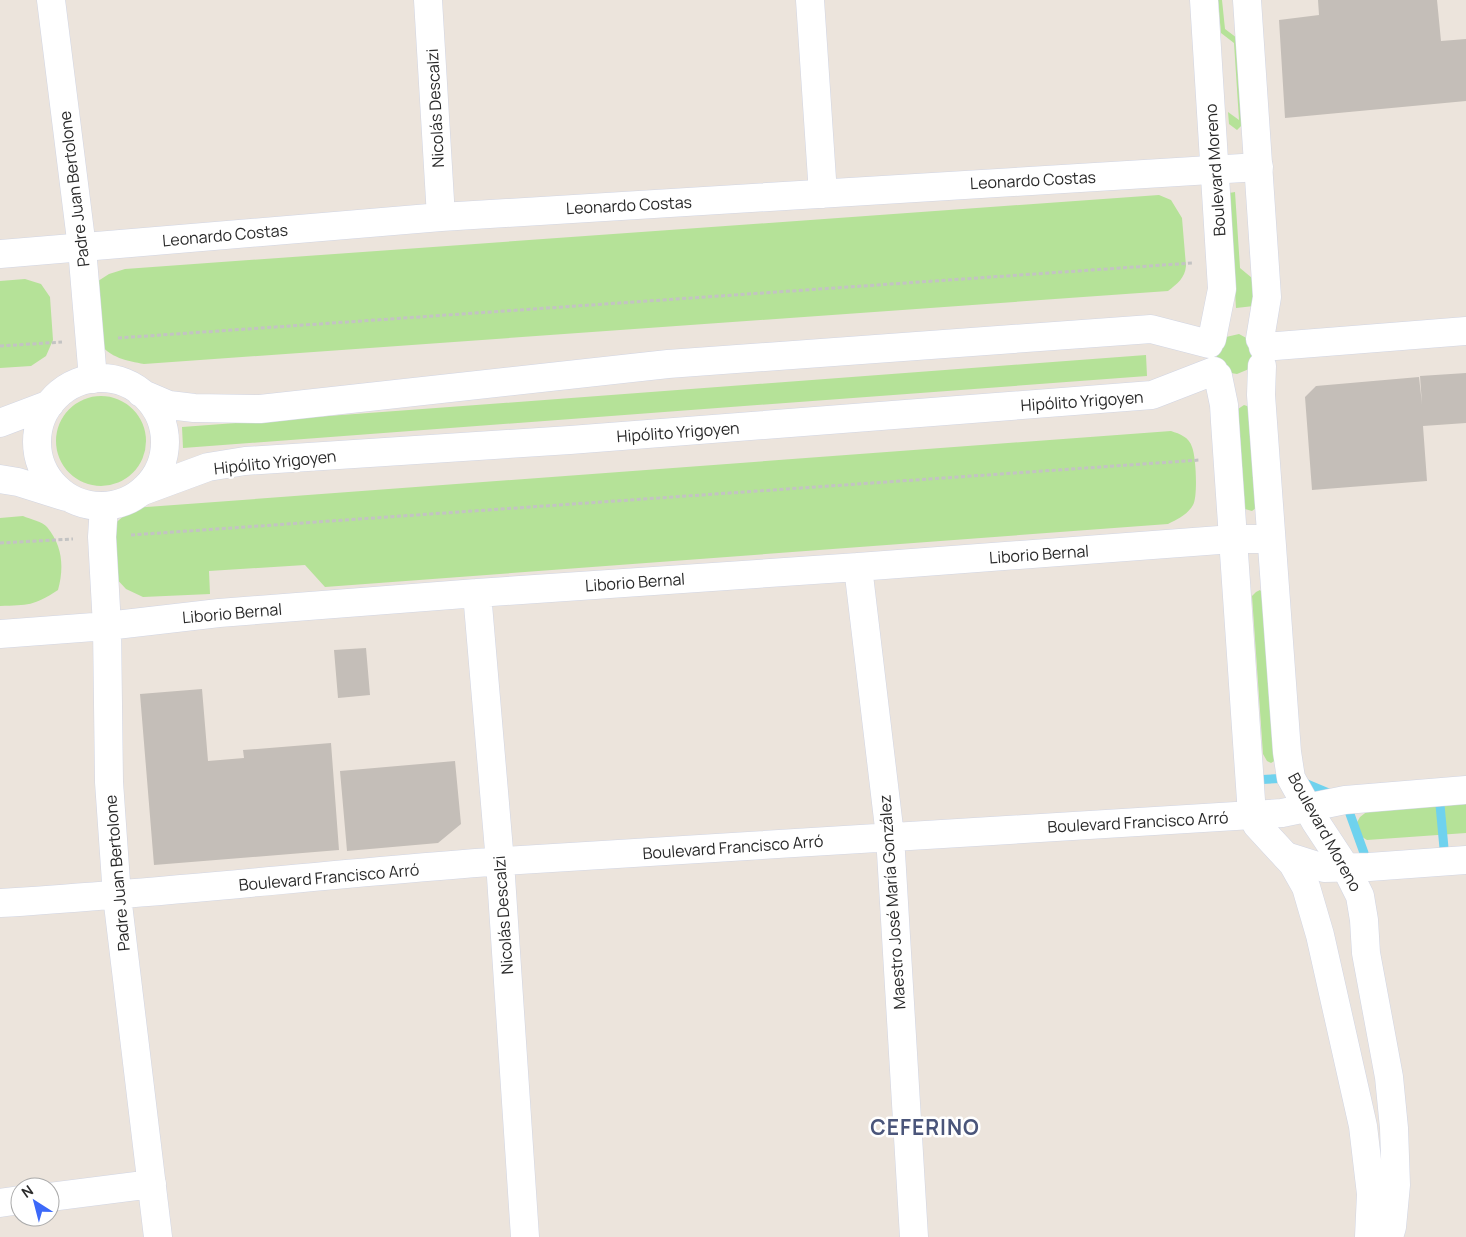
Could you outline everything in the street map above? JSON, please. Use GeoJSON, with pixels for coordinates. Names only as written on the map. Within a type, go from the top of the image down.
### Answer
{"type":"FeatureCollection","features":[{"type":"Feature","properties":{"kind":"street","name":"Padre Juan Bertolone"},"geometry":{"type":"LineString","coordinates":[[51,0],[82,248],[93,379]]}},
{"type":"Feature","properties":{"kind":"street","name":"Nicolás Descalzi"},"geometry":{"type":"LineString","coordinates":[[428,0],[441,216]]}},
{"type":"Feature","properties":{"kind":"street"},"geometry":{"type":"LineString","coordinates":[[810,0],[823,194]]}},
{"type":"Feature","properties":{"kind":"street","name":"Boulevard Moreno"},"geometry":{"type":"LineString","coordinates":[[1204,0],[1222,289],[1211,342]]}},
{"type":"Feature","properties":{"kind":"street","name":"Boulevard Moreno"},"geometry":{"type":"LineString","coordinates":[[1247,0],[1268,297],[1262,351],[1261,395],[1287,752],[1291,778],[1346,868],[1360,896],[1366,953],[1389,1077],[1394,1128],[1396,1185],[1392,1226],[1389,1237]]}},
{"type":"Feature","properties":{"kind":"street","name":"Leonardo Costas"},"geometry":{"type":"LineString","coordinates":[[0,254],[441,216],[1259,167]]}},
{"type":"Feature","properties":{"kind":"street"},"geometry":{"type":"LineString","coordinates":[[1216,374],[1224,380],[1241,382],[1250,379],[1257,373],[1262,351],[1254,332],[1237,326],[1228,327],[1219,332],[1211,342],[1208,358],[1216,374],[1224,405],[1252,815],[1257,825],[1293,864],[1306,887],[1320,935],[1363,1126],[1371,1194],[1369,1237]]}},
{"type":"Feature","properties":{"kind":"street"},"geometry":{"type":"LineString","coordinates":[[66,497],[53,485],[43,471],[38,454],[37,436],[41,419],[50,404],[62,392],[76,383],[93,379],[110,379],[126,384],[169,406],[260,409],[668,364],[1151,329],[1211,342]]}},
{"type":"Feature","properties":{"kind":"street"},"geometry":{"type":"LineString","coordinates":[[1262,351],[1466,331]]}},
{"type":"Feature","properties":{"kind":"street","name":"Hipólito Yrigoyen"},"geometry":{"type":"LineString","coordinates":[[143,491],[208,467],[246,461],[579,439],[1152,395],[1216,374]]}},
{"type":"Feature","properties":{"kind":"street"},"geometry":{"type":"LineString","coordinates":[[0,480],[18,482],[66,497],[84,505],[104,506],[125,502],[143,491],[155,477],[163,460],[165,441],[162,423],[154,406],[141,393]]}},
{"type":"Feature","properties":{"kind":"street"},"geometry":{"type":"LineString","coordinates":[[0,422],[50,404]]}},
{"type":"Feature","properties":{"kind":"street","name":"Padre Juan Bertolone"},"geometry":{"type":"LineString","coordinates":[[104,506],[102,537],[107,626],[109,782],[117,896],[158,1237]]}},
{"type":"Feature","properties":{"kind":"street","name":"Liborio Bernal"},"geometry":{"type":"LineString","coordinates":[[0,634],[107,626],[219,613],[477,593],[858,568],[1233,540],[1271,539]]}},
{"type":"Feature","properties":{"kind":"street","name":"Maestro José María González"},"geometry":{"type":"LineString","coordinates":[[858,568],[890,836],[914,1237]]}},
{"type":"Feature","properties":{"kind":"street","name":"Nicolás Descalzi"},"geometry":{"type":"LineString","coordinates":[[477,593],[500,862],[525,1237]]}},
{"type":"Feature","properties":{"kind":"street","name":"Boulevard Francisco Arró"},"geometry":{"type":"LineString","coordinates":[[0,903],[117,896],[500,862],[890,836],[1282,813],[1344,800],[1466,790]]}},
{"type":"Feature","properties":{"kind":"street"},"geometry":{"type":"LineString","coordinates":[[1286,856],[1324,868],[1466,860]]}},
{"type":"Feature","properties":{"kind":"street"},"geometry":{"type":"LineString","coordinates":[[60,1195],[152,1184]]}},
{"type":"Feature","properties":{"kind":"path"},"geometry":{"type":"LineString","coordinates":[[0,346],[1221,261]]}},
{"type":"Feature","properties":{"kind":"path"},"geometry":{"type":"LineString","coordinates":[[0,543],[1228,458]]}},
{"type":"Feature","properties":{"kind":"green space"},"geometry":{"type":"Polygon","coordinates":[[[1218,0],[1222,0],[1225,29],[1237,38],[1244,123],[1237,130],[1229,124],[1228,112],[1239,120],[1234,43],[1221,33],[1218,0]]]}},
{"type":"Feature","properties":{"kind":"green space"},"geometry":{"type":"Polygon","coordinates":[[[1235,192],[1240,268],[1252,278],[1254,306],[1236,308],[1229,193],[1235,192]]]}},
{"type":"Feature","properties":{"kind":"green space"},"geometry":{"type":"Polygon","coordinates":[[[1159,195],[1171,200],[1182,218],[1186,266],[1180,280],[1168,291],[144,364],[119,358],[108,352],[99,342],[97,331],[95,283],[109,274],[125,269],[1159,195]]]}},
{"type":"Feature","properties":{"kind":"green space"},"geometry":{"type":"Polygon","coordinates":[[[25,279],[41,284],[50,297],[53,340],[46,356],[31,366],[0,368],[0,281],[25,279]]]}},
{"type":"Feature","properties":{"kind":"green space"},"geometry":{"type":"Polygon","coordinates":[[[1239,334],[1250,340],[1255,352],[1249,369],[1237,374],[1231,373],[1217,360],[1216,353],[1226,337],[1239,334]]]}},
{"type":"Feature","properties":{"kind":"green space"},"geometry":{"type":"Polygon","coordinates":[[[1146,355],[1147,376],[183,448],[182,427],[1146,355]]]}},
{"type":"Feature","properties":{"kind":"green space"},"geometry":{"type":"Polygon","coordinates":[[[101,396],[118,400],[133,409],[142,424],[146,441],[142,458],[133,473],[118,482],[101,486],[84,482],[69,473],[60,458],[56,441],[60,424],[69,409],[84,400],[101,396]]]}},
{"type":"Feature","properties":{"kind":"green space"},"geometry":{"type":"Polygon","coordinates":[[[1244,405],[1250,407],[1257,507],[1252,511],[1245,509],[1238,409],[1244,405]]]}},
{"type":"Feature","properties":{"kind":"green space"},"geometry":{"type":"Polygon","coordinates":[[[1171,431],[1184,436],[1191,444],[1195,459],[1196,486],[1195,501],[1191,508],[1168,524],[325,587],[305,565],[209,571],[210,594],[143,597],[126,589],[113,575],[112,526],[133,508],[1171,431]]]}},
{"type":"Feature","properties":{"kind":"green space"},"geometry":{"type":"Polygon","coordinates":[[[23,516],[45,525],[56,542],[61,557],[61,574],[58,590],[30,604],[0,606],[0,518],[23,516]]]}},
{"type":"Feature","properties":{"kind":"green space"},"geometry":{"type":"Polygon","coordinates":[[[1260,590],[1266,597],[1276,760],[1271,763],[1267,761],[1263,754],[1252,596],[1260,590]]]}},
{"type":"Feature","properties":{"kind":"green space"},"geometry":{"type":"Polygon","coordinates":[[[1466,804],[1466,833],[1367,840],[1359,835],[1355,826],[1360,817],[1369,810],[1466,804]]]}},
{"type":"Feature","properties":{"kind":"building"},"geometry":{"type":"Polygon","coordinates":[[[1318,0],[1437,0],[1441,41],[1466,39],[1466,101],[1285,118],[1279,20],[1319,15],[1318,0]]]}},
{"type":"Feature","properties":{"kind":"building"},"geometry":{"type":"Polygon","coordinates":[[[1466,373],[1466,423],[1423,426],[1427,481],[1312,490],[1305,397],[1316,386],[1419,377],[1422,404],[1420,376],[1466,373]]]}},
{"type":"Feature","properties":{"kind":"building"},"geometry":{"type":"Polygon","coordinates":[[[366,648],[370,695],[338,698],[334,650],[366,648]]]}},
{"type":"Feature","properties":{"kind":"building"},"geometry":{"type":"Polygon","coordinates":[[[202,689],[208,761],[244,758],[243,750],[331,743],[339,850],[154,865],[140,694],[202,689]]]}},
{"type":"Feature","properties":{"kind":"building"},"geometry":{"type":"Polygon","coordinates":[[[455,761],[461,824],[438,843],[347,851],[340,771],[455,761]]]}},
{"type":"Feature","properties":{"kind":"waterway"},"geometry":{"type":"LineString","coordinates":[[1252,780],[1289,778]]}},
{"type":"Feature","properties":{"kind":"waterway"},"geometry":{"type":"LineString","coordinates":[[1302,782],[1333,795]]}},
{"type":"Feature","properties":{"kind":"waterway"},"geometry":{"type":"LineString","coordinates":[[1439,794],[1445,859]]}},
{"type":"Feature","properties":{"kind":"waterway"},"geometry":{"type":"LineString","coordinates":[[1346,803],[1368,864]]}},
{"type":"Feature","properties":{"kind":"district","name":"CEFERINO"},"geometry":{"type":"Point","coordinates":[925,1128]}}]}
